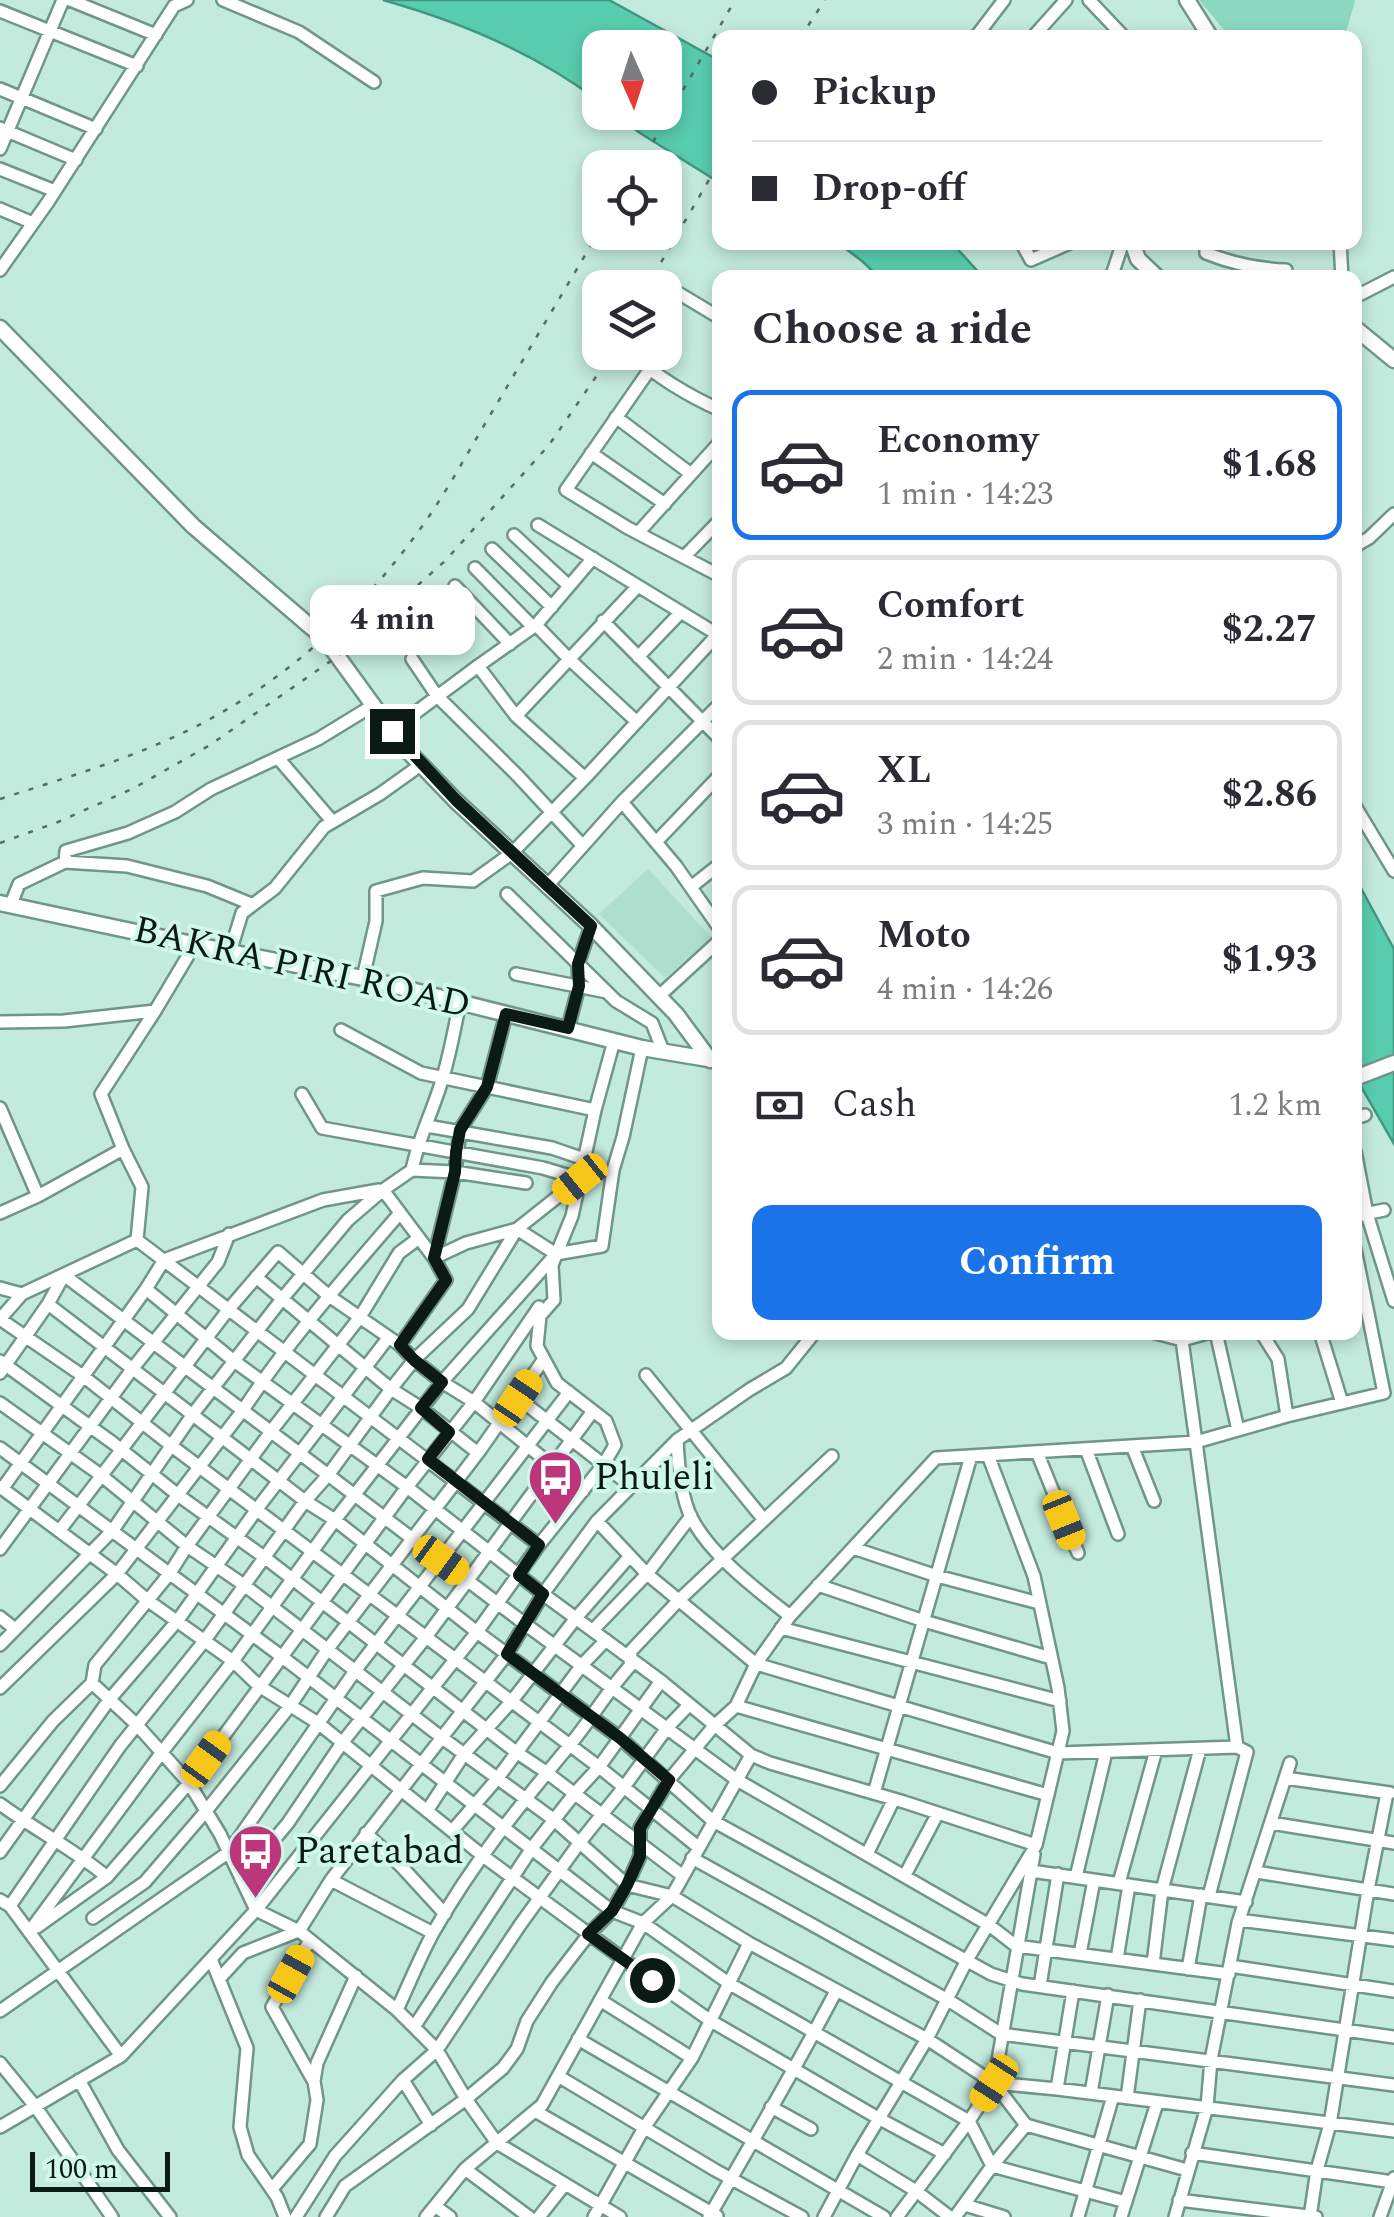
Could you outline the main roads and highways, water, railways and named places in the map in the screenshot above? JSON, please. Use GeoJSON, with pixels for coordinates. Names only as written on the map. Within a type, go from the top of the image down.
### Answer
{"type":"FeatureCollection","features":[{"type":"Feature","properties":{"kind":"railway"},"geometry":{"type":"LineString","coordinates":[[718,30],[735,0]]}},
{"type":"Feature","properties":{"kind":"railway"},"geometry":{"type":"LineString","coordinates":[[805,30],[825,0]]}},
{"type":"Feature","properties":{"kind":"railway"},"geometry":{"type":"LineString","coordinates":[[648,150],[712,40]]}},
{"type":"Feature","properties":{"kind":"railway"},"geometry":{"type":"LineString","coordinates":[[656,270],[712,175]]}},
{"type":"Feature","properties":{"kind":"railway"},"geometry":{"type":"LineString","coordinates":[[0,799],[112,762],[193,728],[248,697],[326,636],[395,563],[426,521],[588,250]]}},
{"type":"Feature","properties":{"kind":"railway"},"geometry":{"type":"LineString","coordinates":[[0,843],[134,788],[210,745],[338,656],[445,561],[549,445],[601,370]]}},
{"type":"Feature","properties":{"kind":"place","name":"Phuleli"},"geometry":{"type":"Point","coordinates":[555,1527]}},
{"type":"Feature","properties":{"kind":"place","name":"Paretabad"},"geometry":{"type":"Point","coordinates":[256,1901]}}]}
